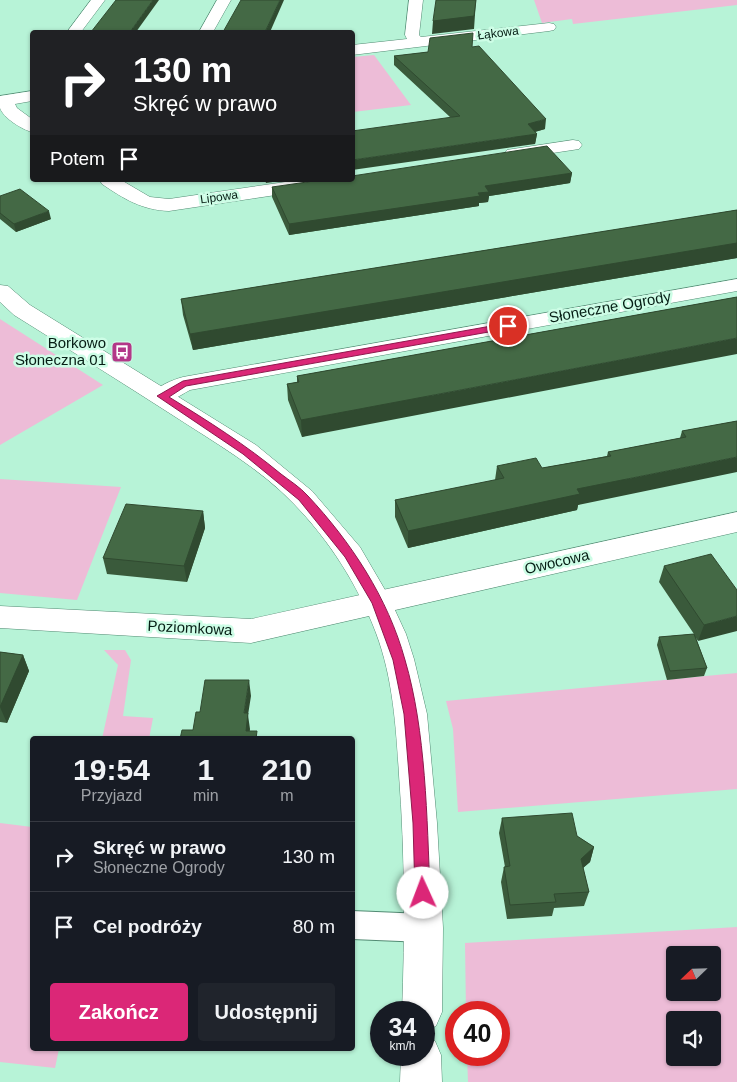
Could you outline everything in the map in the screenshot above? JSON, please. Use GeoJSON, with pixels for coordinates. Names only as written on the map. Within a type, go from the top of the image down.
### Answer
{"type":"FeatureCollection","features":[{"type":"Feature","properties":{"kind":"street"},"geometry":{"type":"LineString","coordinates":[[76,30],[98,0]]}},
{"type":"Feature","properties":{"kind":"street"},"geometry":{"type":"LineString","coordinates":[[207,30],[224,0]]}},
{"type":"Feature","properties":{"kind":"street"},"geometry":{"type":"LineString","coordinates":[[416,0],[412,35],[416,42]]}},
{"type":"Feature","properties":{"kind":"street","name":"Łąkowa"},"geometry":{"type":"LineString","coordinates":[[355,50],[549,26]]}},
{"type":"Feature","properties":{"kind":"street"},"geometry":{"type":"LineString","coordinates":[[30,96],[3,101],[10,112],[30,126]]}},
{"type":"Feature","properties":{"kind":"street"},"geometry":{"type":"LineString","coordinates":[[497,156],[574,145]]}},
{"type":"Feature","properties":{"kind":"street","name":"Lipowa"},"geometry":{"type":"LineString","coordinates":[[112,182],[136,199],[150,205],[169,205],[323,182]]}},
{"type":"Feature","properties":{"kind":"street","name":"Słoneczne Ogrody"},"geometry":{"type":"LineString","coordinates":[[162,396],[183,384],[737,284]]}},
{"type":"Feature","properties":{"kind":"street"},"geometry":{"type":"LineString","coordinates":[[0,291],[22,310],[247,451],[303,497],[350,554],[378,603],[399,660],[411,714],[420,823],[424,928],[422,1001]]}},
{"type":"Feature","properties":{"kind":"street","name":"Owocowa"},"geometry":{"type":"LineString","coordinates":[[378,603],[737,522]]}},
{"type":"Feature","properties":{"kind":"street","name":"Poziomkowa"},"geometry":{"type":"LineString","coordinates":[[0,617],[251,632],[378,603]]}},
{"type":"Feature","properties":{"kind":"street"},"geometry":{"type":"LineString","coordinates":[[421,1066],[421,1082]]}},
{"type":"Feature","properties":{"kind":"lane"},"geometry":{"type":"LineString","coordinates":[[355,925],[424,928]]}},
{"type":"Feature","properties":{"kind":"shaded area"},"geometry":{"type":"Polygon","coordinates":[[[534,0],[737,0],[737,5],[573,24],[572,19],[542,23],[534,0]]]}},
{"type":"Feature","properties":{"kind":"shaded area"},"geometry":{"type":"Polygon","coordinates":[[[374,55],[411,105],[355,112],[355,57],[374,55]]]}},
{"type":"Feature","properties":{"kind":"shaded area"},"geometry":{"type":"Polygon","coordinates":[[[0,319],[103,385],[0,445],[0,319]]]}},
{"type":"Feature","properties":{"kind":"shaded area"},"geometry":{"type":"Polygon","coordinates":[[[0,479],[121,487],[77,600],[0,593],[0,479]]]}},
{"type":"Feature","properties":{"kind":"shaded area"},"geometry":{"type":"Polygon","coordinates":[[[104,650],[125,650],[131,660],[123,716],[153,718],[150,736],[103,736],[118,665],[104,650]]]}},
{"type":"Feature","properties":{"kind":"shaded area"},"geometry":{"type":"Polygon","coordinates":[[[737,673],[737,789],[458,812],[453,729],[446,701],[737,673]]]}},
{"type":"Feature","properties":{"kind":"shaded area"},"geometry":{"type":"Polygon","coordinates":[[[0,823],[30,827],[30,1051],[59,1051],[55,1068],[0,1062],[0,823]]]}},
{"type":"Feature","properties":{"kind":"shaded area"},"geometry":{"type":"Polygon","coordinates":[[[737,927],[737,1082],[468,1082],[467,1066],[510,1066],[510,1001],[466,1001],[465,943],[737,927]]]}},
{"type":"Feature","properties":{"kind":"building"},"geometry":{"type":"Polygon","coordinates":[[[116,0],[153,0],[131,30],[93,30],[116,0]]]}},
{"type":"Feature","properties":{"kind":"building"},"geometry":{"type":"Polygon","coordinates":[[[241,0],[280,0],[266,30],[224,30],[241,0]]]}},
{"type":"Feature","properties":{"kind":"building"},"geometry":{"type":"Polygon","coordinates":[[[436,0],[476,0],[474,16],[433,21],[436,0]]]}},
{"type":"Feature","properties":{"kind":"building"},"geometry":{"type":"Polygon","coordinates":[[[473,33],[472,47],[479,46],[546,119],[528,124],[537,134],[355,160],[355,131],[460,116],[394,56],[428,52],[430,38],[473,33]]]}},
{"type":"Feature","properties":{"kind":"building"},"geometry":{"type":"Polygon","coordinates":[[[547,146],[572,173],[485,186],[489,192],[478,193],[480,196],[289,224],[272,187],[307,182],[355,182],[355,176],[547,146]]]}},
{"type":"Feature","properties":{"kind":"building"},"geometry":{"type":"Polygon","coordinates":[[[20,189],[49,211],[14,224],[0,213],[0,196],[20,189]]]}},
{"type":"Feature","properties":{"kind":"building"},"geometry":{"type":"Polygon","coordinates":[[[737,210],[737,243],[190,334],[181,299],[737,210]]]}},
{"type":"Feature","properties":{"kind":"building"},"geometry":{"type":"Polygon","coordinates":[[[737,297],[737,338],[301,420],[287,384],[299,382],[297,376],[737,297]]]}},
{"type":"Feature","properties":{"kind":"building"},"geometry":{"type":"Polygon","coordinates":[[[737,421],[737,457],[577,489],[580,494],[408,531],[395,500],[504,478],[497,466],[536,458],[542,468],[611,456],[608,452],[686,437],[682,431],[737,421]]]}},
{"type":"Feature","properties":{"kind":"building"},"geometry":{"type":"Polygon","coordinates":[[[126,504],[203,511],[184,566],[103,558],[126,504]]]}},
{"type":"Feature","properties":{"kind":"building"},"geometry":{"type":"Polygon","coordinates":[[[711,554],[737,590],[737,616],[704,625],[664,566],[711,554]]]}},
{"type":"Feature","properties":{"kind":"building"},"geometry":{"type":"Polygon","coordinates":[[[694,634],[707,668],[670,671],[659,637],[694,634]]]}},
{"type":"Feature","properties":{"kind":"building"},"geometry":{"type":"Polygon","coordinates":[[[0,652],[23,655],[0,707],[0,652]]]}},
{"type":"Feature","properties":{"kind":"building"},"geometry":{"type":"Polygon","coordinates":[[[205,680],[249,680],[244,713],[248,713],[246,731],[257,731],[256,736],[181,736],[182,730],[193,730],[196,712],[200,712],[205,680]]]}},
{"type":"Feature","properties":{"kind":"building"},"geometry":{"type":"Polygon","coordinates":[[[572,813],[577,836],[594,847],[581,859],[589,892],[554,894],[556,902],[510,905],[504,867],[510,866],[502,818],[572,813]]]}},
{"type":"Feature","properties":{"kind":"place","name":"Borkowo Słoneczna 01"},"geometry":{"type":"Point","coordinates":[122,352]}},
{"type":"Feature","properties":{"kind":"route"},"geometry":{"type":"LineString","coordinates":[[423,893],[420,823],[411,714],[399,660],[378,603],[364,576],[350,554],[303,497],[247,451],[162,396],[183,384],[508,326]]}}]}
